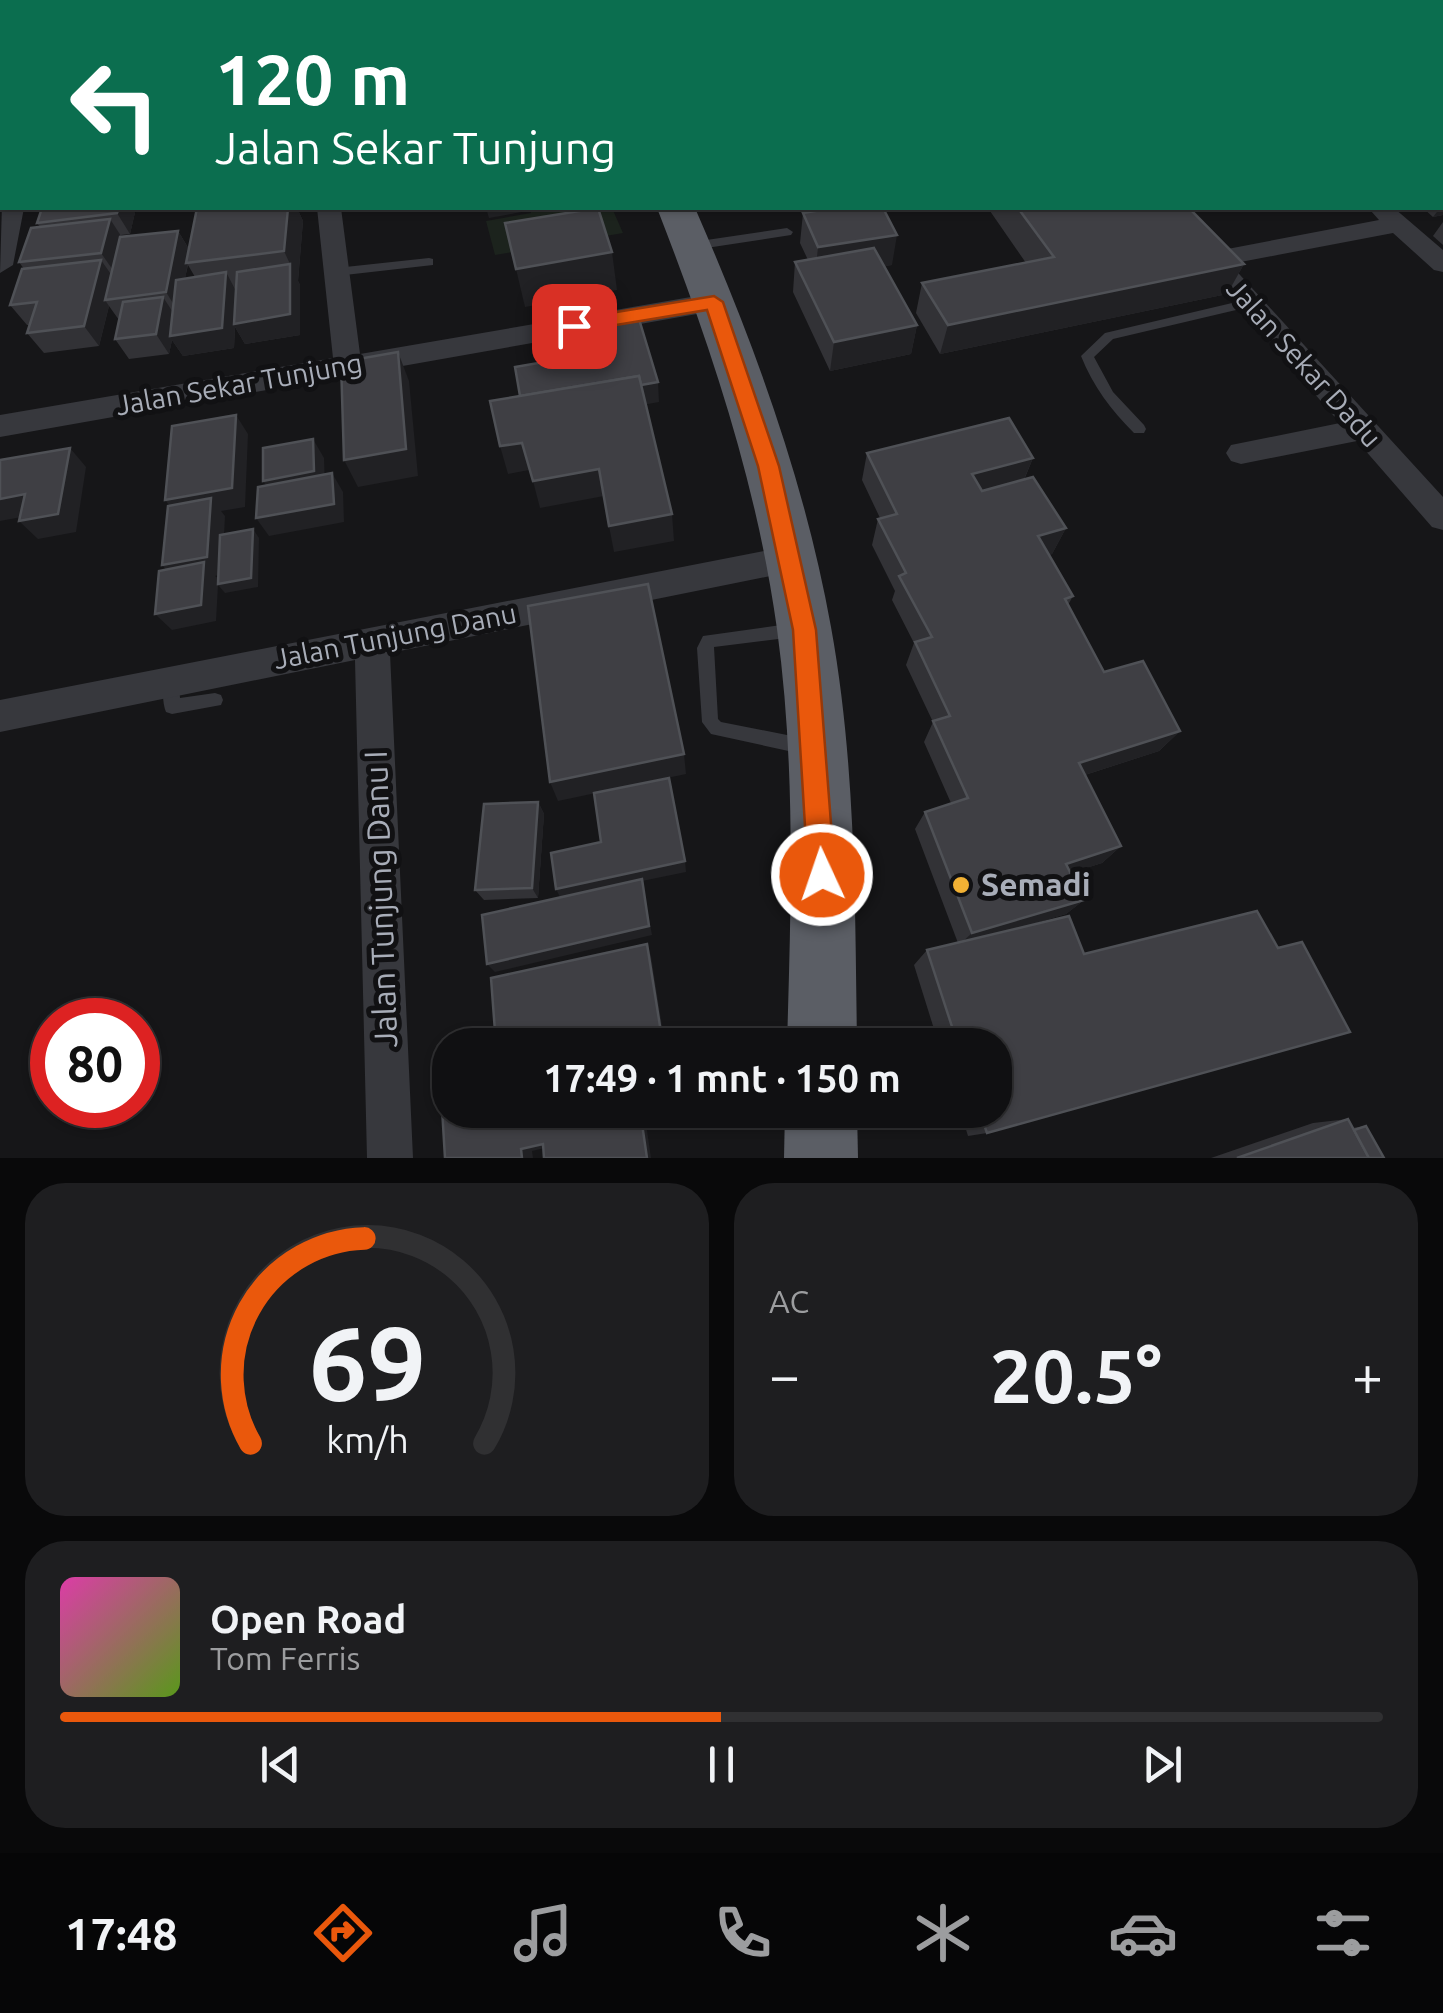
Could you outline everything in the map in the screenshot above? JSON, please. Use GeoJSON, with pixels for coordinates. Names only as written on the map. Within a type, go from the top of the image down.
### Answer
{"type":"FeatureCollection","features":[{"type":"Feature","properties":{"kind":"highway"},"geometry":{"type":"LineString","coordinates":[[684,227],[714,302],[768,466],[804,630],[822,875],[822,1028]]}},
{"type":"Feature","properties":{"kind":"highway"},"geometry":{"type":"LineString","coordinates":[[821,1128],[821,1158]]}},
{"type":"Feature","properties":{"kind":"street"},"geometry":{"type":"LineString","coordinates":[[0,265],[12,210]]}},
{"type":"Feature","properties":{"kind":"street"},"geometry":{"type":"LineString","coordinates":[[328,210],[348,365]]}},
{"type":"Feature","properties":{"kind":"street","name":"Jalan Sekar Dadu"},"geometry":{"type":"LineString","coordinates":[[1167,210],[1443,518]]}},
{"type":"Feature","properties":{"kind":"street"},"geometry":{"type":"LineString","coordinates":[[1212,260],[1389,216],[1443,264]]}},
{"type":"Feature","properties":{"kind":"street","name":"Jalan Sekar Tunjung"},"geometry":{"type":"LineString","coordinates":[[0,426],[714,302]]}},
{"type":"Feature","properties":{"kind":"street"},"geometry":{"type":"LineString","coordinates":[[1241,453],[1364,429]]}},
{"type":"Feature","properties":{"kind":"street","name":"Jalan Tunjung Danu"},"geometry":{"type":"LineString","coordinates":[[0,716],[790,559]]}},
{"type":"Feature","properties":{"kind":"street","name":"Jalan Tunjung Danu I"},"geometry":{"type":"LineString","coordinates":[[372,641],[390,1158]]}},
{"type":"Feature","properties":{"kind":"lane"},"geometry":{"type":"LineString","coordinates":[[684,227],[787,232]]}},
{"type":"Feature","properties":{"kind":"lane"},"geometry":{"type":"LineString","coordinates":[[336,272],[429,262]]}},
{"type":"Feature","properties":{"kind":"lane"},"geometry":{"type":"LineString","coordinates":[[1139,429],[1110,402],[1094,374],[1087,356],[1095,346],[1108,336],[1249,302]]}},
{"type":"Feature","properties":{"kind":"lane"},"geometry":{"type":"LineString","coordinates":[[804,630],[709,641],[706,648],[710,722],[718,729],[814,748]]}},
{"type":"Feature","properties":{"kind":"lane"},"geometry":{"type":"LineString","coordinates":[[172,681],[172,707],[215,700]]}},
{"type":"Feature","properties":{"kind":"shaded area"},"geometry":{"type":"Polygon","coordinates":[[[613,210],[623,233],[495,255],[486,221],[531,213],[613,210]]]}},
{"type":"Feature","properties":{"kind":"building"},"geometry":{"type":"Polygon","coordinates":[[[41,210],[118,210],[117,213],[37,223],[41,210]]]}},
{"type":"Feature","properties":{"kind":"building"},"geometry":{"type":"Polygon","coordinates":[[[197,210],[288,210],[284,251],[186,263],[197,210]]]}},
{"type":"Feature","properties":{"kind":"building"},"geometry":{"type":"Polygon","coordinates":[[[599,210],[612,252],[516,269],[505,223],[599,210]]]}},
{"type":"Feature","properties":{"kind":"building"},"geometry":{"type":"Polygon","coordinates":[[[884,210],[897,235],[818,247],[803,213],[884,210]]]}},
{"type":"Feature","properties":{"kind":"building"},"geometry":{"type":"Polygon","coordinates":[[[1019,210],[1191,210],[1244,264],[948,325],[922,283],[1054,257],[1019,210]]]}},
{"type":"Feature","properties":{"kind":"building"},"geometry":{"type":"Polygon","coordinates":[[[110,219],[101,253],[19,262],[31,228],[110,219]]]}},
{"type":"Feature","properties":{"kind":"building"},"geometry":{"type":"Polygon","coordinates":[[[178,231],[166,292],[105,300],[120,237],[178,231]]]}},
{"type":"Feature","properties":{"kind":"building"},"geometry":{"type":"Polygon","coordinates":[[[874,248],[917,325],[834,342],[795,262],[874,248]]]}},
{"type":"Feature","properties":{"kind":"building"},"geometry":{"type":"Polygon","coordinates":[[[101,260],[84,326],[27,333],[37,302],[10,305],[22,269],[101,260]]]}},
{"type":"Feature","properties":{"kind":"building"},"geometry":{"type":"Polygon","coordinates":[[[290,264],[290,314],[234,324],[237,272],[290,264]]]}},
{"type":"Feature","properties":{"kind":"building"},"geometry":{"type":"Polygon","coordinates":[[[226,272],[222,328],[170,336],[176,280],[226,272]]]}},
{"type":"Feature","properties":{"kind":"building"},"geometry":{"type":"Polygon","coordinates":[[[163,297],[156,334],[115,339],[123,302],[163,297]]]}},
{"type":"Feature","properties":{"kind":"building"},"geometry":{"type":"Polygon","coordinates":[[[639,319],[658,382],[641,385],[639,376],[520,396],[515,367],[550,361],[544,335],[639,319]]]}},
{"type":"Feature","properties":{"kind":"building"},"geometry":{"type":"Polygon","coordinates":[[[398,352],[406,449],[344,460],[341,362],[398,352]]]}},
{"type":"Feature","properties":{"kind":"building"},"geometry":{"type":"Polygon","coordinates":[[[639,376],[672,514],[609,526],[599,469],[533,481],[522,443],[500,446],[490,401],[639,376]]]}},
{"type":"Feature","properties":{"kind":"building"},"geometry":{"type":"Polygon","coordinates":[[[236,415],[232,488],[165,500],[172,426],[236,415]]]}},
{"type":"Feature","properties":{"kind":"building"},"geometry":{"type":"Polygon","coordinates":[[[1009,418],[1033,458],[972,474],[982,491],[1033,477],[1066,528],[1038,536],[1073,596],[1065,599],[1104,672],[1143,661],[1180,731],[1079,763],[1121,846],[1066,864],[1084,900],[972,933],[925,812],[968,798],[933,721],[950,716],[915,642],[932,637],[899,576],[906,573],[878,519],[897,514],[867,453],[1009,418]]]}},
{"type":"Feature","properties":{"kind":"building"},"geometry":{"type":"Polygon","coordinates":[[[313,439],[314,471],[263,481],[263,448],[313,439]]]}},
{"type":"Feature","properties":{"kind":"building"},"geometry":{"type":"Polygon","coordinates":[[[70,448],[58,514],[19,521],[25,494],[0,499],[0,460],[70,448]]]}},
{"type":"Feature","properties":{"kind":"building"},"geometry":{"type":"Polygon","coordinates":[[[332,473],[334,504],[256,518],[258,487],[332,473]]]}},
{"type":"Feature","properties":{"kind":"building"},"geometry":{"type":"Polygon","coordinates":[[[211,498],[207,557],[162,565],[168,506],[211,498]]]}},
{"type":"Feature","properties":{"kind":"building"},"geometry":{"type":"Polygon","coordinates":[[[253,529],[251,578],[218,584],[220,535],[253,529]]]}},
{"type":"Feature","properties":{"kind":"building"},"geometry":{"type":"Polygon","coordinates":[[[204,562],[201,605],[155,614],[159,571],[204,562]]]}},
{"type":"Feature","properties":{"kind":"building"},"geometry":{"type":"Polygon","coordinates":[[[648,584],[684,754],[550,782],[528,606],[648,584]]]}},
{"type":"Feature","properties":{"kind":"building"},"geometry":{"type":"Polygon","coordinates":[[[669,778],[685,861],[556,889],[551,853],[601,842],[594,793],[669,778]]]}},
{"type":"Feature","properties":{"kind":"building"},"geometry":{"type":"Polygon","coordinates":[[[538,802],[532,888],[475,890],[484,804],[538,802]]]}},
{"type":"Feature","properties":{"kind":"building"},"geometry":{"type":"Polygon","coordinates":[[[642,879],[649,926],[487,964],[482,915],[642,879]]]}},
{"type":"Feature","properties":{"kind":"building"},"geometry":{"type":"Polygon","coordinates":[[[1257,911],[1278,948],[1302,942],[1350,1032],[1012,1126],[1012,1028],[952,1028],[927,950],[1069,916],[1084,954],[1257,911]]]}},
{"type":"Feature","properties":{"kind":"building"},"geometry":{"type":"Polygon","coordinates":[[[647,944],[660,1028],[495,1028],[491,978],[647,944]]]}},
{"type":"Feature","properties":{"kind":"building"},"geometry":{"type":"Polygon","coordinates":[[[1348,1119],[1369,1158],[1237,1158],[1348,1119]]]}},
{"type":"Feature","properties":{"kind":"building"},"geometry":{"type":"Polygon","coordinates":[[[1366,1126],[1384,1158],[1369,1158],[1354,1130],[1366,1126]]]}},
{"type":"Feature","properties":{"kind":"building"},"geometry":{"type":"Polygon","coordinates":[[[443,1128],[643,1128],[647,1158],[544,1158],[543,1144],[521,1149],[522,1158],[445,1158],[443,1128]]]}},
{"type":"Feature","properties":{"kind":"place","name":"Semadi"},"geometry":{"type":"Point","coordinates":[961,885]}},
{"type":"Feature","properties":{"kind":"route"},"geometry":{"type":"LineString","coordinates":[[574,326],[714,302],[768,466],[804,630],[822,875]]}}]}
